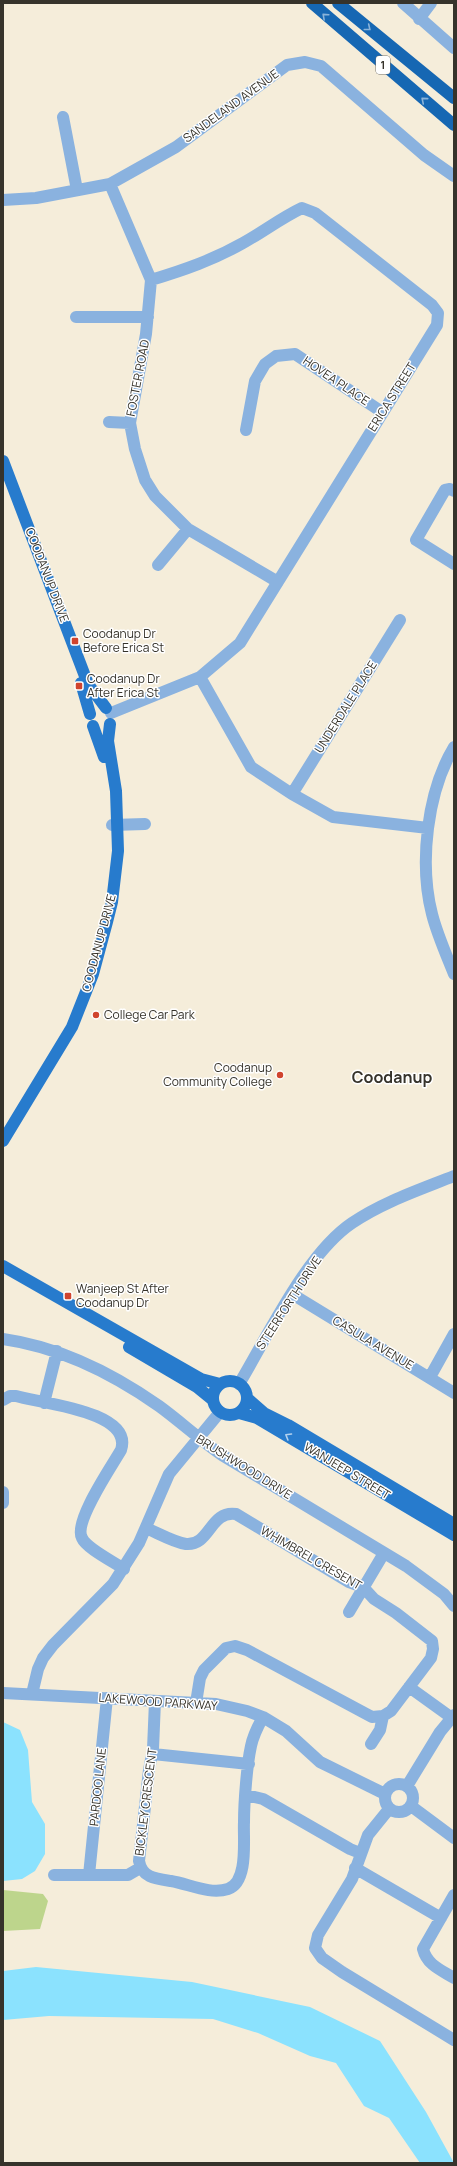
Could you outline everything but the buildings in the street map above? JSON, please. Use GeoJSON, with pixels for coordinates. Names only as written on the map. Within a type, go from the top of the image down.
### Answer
{"type":"FeatureCollection","features":[{"type":"Feature","properties":{"kind":"highway","name":"1"},"geometry":{"type":"LineString","coordinates":[[312,3],[454,125]]}},
{"type":"Feature","properties":{"kind":"highway","name":"1"},"geometry":{"type":"LineString","coordinates":[[338,3],[454,98]]}},
{"type":"Feature","properties":{"kind":"main road","name":"COODANUP DRIVE"},"geometry":{"type":"LineString","coordinates":[[3,461],[88,684],[109,715],[108,741],[116,791],[115,824],[105,910],[90,964],[70,1016],[3,1127]]}},
{"type":"Feature","properties":{"kind":"main road","name":"COODANUP DRIVE"},"geometry":{"type":"LineString","coordinates":[[3,478],[83,688],[91,720],[104,755],[115,824],[117,862],[112,902],[93,974],[72,1027],[3,1141]]}},
{"type":"Feature","properties":{"kind":"main road"},"geometry":{"type":"LineString","coordinates":[[96,707],[109,715],[100,729],[91,720],[96,707]]}},
{"type":"Feature","properties":{"kind":"main road"},"geometry":{"type":"LineString","coordinates":[[3,1266],[201,1379],[220,1384],[230,1381],[239,1384],[243,1388],[247,1398],[245,1406],[238,1413],[229,1415],[220,1412],[213,1400],[197,1387],[3,1275]]}},
{"type":"Feature","properties":{"kind":"main road"},"geometry":{"type":"LineString","coordinates":[[213,1400],[214,1391],[220,1384]]}},
{"type":"Feature","properties":{"kind":"main road","name":"WANJEEP STREET"},"geometry":{"type":"LineString","coordinates":[[247,1398],[264,1413],[295,1429],[454,1524]]}},
{"type":"Feature","properties":{"kind":"main road","name":"WANJEEP STREET"},"geometry":{"type":"LineString","coordinates":[[238,1413],[257,1418],[454,1534]]}},
{"type":"Feature","properties":{"kind":"street"},"geometry":{"type":"LineString","coordinates":[[403,3],[419,19],[454,48]]}},
{"type":"Feature","properties":{"kind":"street"},"geometry":{"type":"LineString","coordinates":[[419,19],[431,3]]}},
{"type":"Feature","properties":{"kind":"street","name":"SANDELAND AVENUE"},"geometry":{"type":"LineString","coordinates":[[3,200],[36,198],[110,184],[176,147],[287,65],[305,62],[321,66],[424,155],[454,176]]}},
{"type":"Feature","properties":{"kind":"street"},"geometry":{"type":"LineString","coordinates":[[63,117],[77,190]]}},
{"type":"Feature","properties":{"kind":"street","name":"FOSTER ROAD"},"geometry":{"type":"LineString","coordinates":[[110,184],[152,280],[148,317],[130,423],[135,449],[145,480],[155,496],[188,529],[278,582]]}},
{"type":"Feature","properties":{"kind":"street","name":"ERICA STREET"},"geometry":{"type":"LineString","coordinates":[[109,715],[200,677],[240,643],[437,325],[438,313],[432,304],[315,213],[302,208],[283,217],[244,242],[202,264],[152,280]]}},
{"type":"Feature","properties":{"kind":"street"},"geometry":{"type":"LineString","coordinates":[[76,317],[148,317]]}},
{"type":"Feature","properties":{"kind":"street","name":"HOVEA PLACE"},"geometry":{"type":"LineString","coordinates":[[246,430],[255,381],[265,364],[276,356],[295,354],[382,412]]}},
{"type":"Feature","properties":{"kind":"street"},"geometry":{"type":"LineString","coordinates":[[109,422],[130,423]]}},
{"type":"Feature","properties":{"kind":"street"},"geometry":{"type":"LineString","coordinates":[[454,491],[450,489],[445,490],[416,540],[454,564]]}},
{"type":"Feature","properties":{"kind":"street"},"geometry":{"type":"LineString","coordinates":[[158,565],[188,529]]}},
{"type":"Feature","properties":{"kind":"street","name":"UNDERDALE PLACE"},"geometry":{"type":"LineString","coordinates":[[292,794],[400,620]]}},
{"type":"Feature","properties":{"kind":"street"},"geometry":{"type":"LineString","coordinates":[[200,677],[251,767],[292,794],[333,817],[428,828]]}},
{"type":"Feature","properties":{"kind":"street"},"geometry":{"type":"LineString","coordinates":[[454,747],[440,776],[428,828],[427,882],[431,912],[454,974]]}},
{"type":"Feature","properties":{"kind":"street"},"geometry":{"type":"LineString","coordinates":[[115,824],[145,824]]}},
{"type":"Feature","properties":{"kind":"street","name":"STEERFORTH DRIVE"},"geometry":{"type":"LineString","coordinates":[[239,1384],[292,1294],[317,1259],[335,1238],[351,1224],[396,1199],[454,1176]]}},
{"type":"Feature","properties":{"kind":"street","name":"CASULA AVENUE"},"geometry":{"type":"LineString","coordinates":[[292,1294],[454,1392]]}},
{"type":"Feature","properties":{"kind":"street"},"geometry":{"type":"LineString","coordinates":[[430,1377],[454,1334]]}},
{"type":"Feature","properties":{"kind":"street","name":"BRUSHWOOD DRIVE"},"geometry":{"type":"LineString","coordinates":[[3,1339],[57,1351],[101,1370],[135,1390],[168,1414],[197,1439],[384,1553],[444,1594],[454,1606]]}},
{"type":"Feature","properties":{"kind":"street"},"geometry":{"type":"LineString","coordinates":[[44,1403],[57,1351]]}},
{"type":"Feature","properties":{"kind":"street"},"geometry":{"type":"LineString","coordinates":[[3,1400],[10,1396],[16,1396],[83,1410],[119,1431],[122,1435],[123,1445],[121,1450],[89,1506],[80,1528],[80,1534],[85,1542],[124,1569]]}},
{"type":"Feature","properties":{"kind":"street"},"geometry":{"type":"LineString","coordinates":[[32,1694],[38,1668],[43,1658],[53,1645],[100,1599],[124,1569],[146,1528],[169,1474],[220,1412]]}},
{"type":"Feature","properties":{"kind":"street"},"geometry":{"type":"LineString","coordinates":[[3,1492],[3,1503]]}},
{"type":"Feature","properties":{"kind":"street","name":"WHIMBREL CRESENT"},"geometry":{"type":"LineString","coordinates":[[146,1528],[186,1544],[195,1543],[203,1538],[220,1517],[227,1513],[236,1514],[349,1582],[363,1587],[374,1599],[396,1612],[432,1642],[433,1649],[431,1658],[391,1711],[383,1716],[380,1730],[371,1744]]}},
{"type":"Feature","properties":{"kind":"street"},"geometry":{"type":"LineString","coordinates":[[348,1612],[384,1553]]}},
{"type":"Feature","properties":{"kind":"street"},"geometry":{"type":"LineString","coordinates":[[196,1703],[200,1678],[204,1670],[226,1648],[235,1646],[247,1650],[372,1717],[383,1716]]}},
{"type":"Feature","properties":{"kind":"street"},"geometry":{"type":"LineString","coordinates":[[407,1786],[440,1732],[453,1716],[409,1687]]}},
{"type":"Feature","properties":{"kind":"street","name":"LAKEWOOD PARKWAY"},"geometry":{"type":"LineString","coordinates":[[3,1693],[216,1704],[239,1709],[263,1717],[286,1731],[320,1762],[385,1794]]}},
{"type":"Feature","properties":{"kind":"street","name":"PARDOO LANE"},"geometry":{"type":"LineString","coordinates":[[89,1875],[107,1698]]}},
{"type":"Feature","properties":{"kind":"street","name":"BICKLEY CRESCENT"},"geometry":{"type":"LineString","coordinates":[[155,1701],[153,1754],[149,1770],[139,1861],[140,1868],[151,1878],[187,1884],[214,1892],[229,1889],[236,1884],[240,1874],[245,1848],[244,1822],[251,1746],[263,1717]]}},
{"type":"Feature","properties":{"kind":"street"},"geometry":{"type":"LineString","coordinates":[[153,1754],[249,1764]]}},
{"type":"Feature","properties":{"kind":"street"},"geometry":{"type":"LineString","coordinates":[[398,1783],[407,1786],[412,1792],[413,1799],[411,1806],[405,1811],[397,1812],[389,1809],[385,1802],[385,1794],[390,1786],[398,1783]]}},
{"type":"Feature","properties":{"kind":"street"},"geometry":{"type":"LineString","coordinates":[[246,1796],[263,1799],[344,1846],[360,1853]]}},
{"type":"Feature","properties":{"kind":"street"},"geometry":{"type":"LineString","coordinates":[[411,1806],[454,1838]]}},
{"type":"Feature","properties":{"kind":"street"},"geometry":{"type":"LineString","coordinates":[[389,1809],[368,1835],[348,1887],[318,1935],[315,1948],[322,1958],[342,1972],[454,2040]]}},
{"type":"Feature","properties":{"kind":"street"},"geometry":{"type":"LineString","coordinates":[[54,1875],[128,1875],[140,1868]]}},
{"type":"Feature","properties":{"kind":"street"},"geometry":{"type":"LineString","coordinates":[[355,1868],[441,1918]]}},
{"type":"Feature","properties":{"kind":"street"},"geometry":{"type":"LineString","coordinates":[[454,1895],[423,1949],[425,1958],[430,1964],[454,1978]]}},
{"type":"Feature","properties":{"kind":"green space"},"geometry":{"type":"Polygon","coordinates":[[[3,1890],[43,1894],[48,1901],[40,1929],[3,1931],[3,1890]]]}},
{"type":"Feature","properties":{"kind":"water"},"geometry":{"type":"Polygon","coordinates":[[[3,1722],[20,1730],[28,1750],[32,1802],[45,1824],[45,1854],[35,1871],[22,1879],[3,1881],[3,1722]]]}},
{"type":"Feature","properties":{"kind":"water"},"geometry":{"type":"Polygon","coordinates":[[[36,1967],[192,1982],[310,2007],[380,2041],[426,2112],[454,2163],[420,2163],[389,2118],[364,2106],[336,2063],[310,2056],[258,2033],[213,2019],[49,2016],[3,2020],[3,1971],[36,1967]]]}},
{"type":"Feature","properties":{"kind":"place","name":"Coodanup Dr Before Erica St"},"geometry":{"type":"Point","coordinates":[75,641]}},
{"type":"Feature","properties":{"kind":"place","name":"Coodanup Dr After Erica St"},"geometry":{"type":"Point","coordinates":[79,686]}},
{"type":"Feature","properties":{"kind":"place","name":"College Car Park"},"geometry":{"type":"Point","coordinates":[96,1015]}},
{"type":"Feature","properties":{"kind":"place","name":"Coodanup Community College"},"geometry":{"type":"Point","coordinates":[280,1075]}},
{"type":"Feature","properties":{"kind":"place","name":"Wanjeep St After Coodanup Dr"},"geometry":{"type":"Point","coordinates":[68,1296]}},
{"type":"Feature","properties":{"kind":"district","name":"Coodanup"},"geometry":{"type":"Point","coordinates":[392,1077]}}]}
